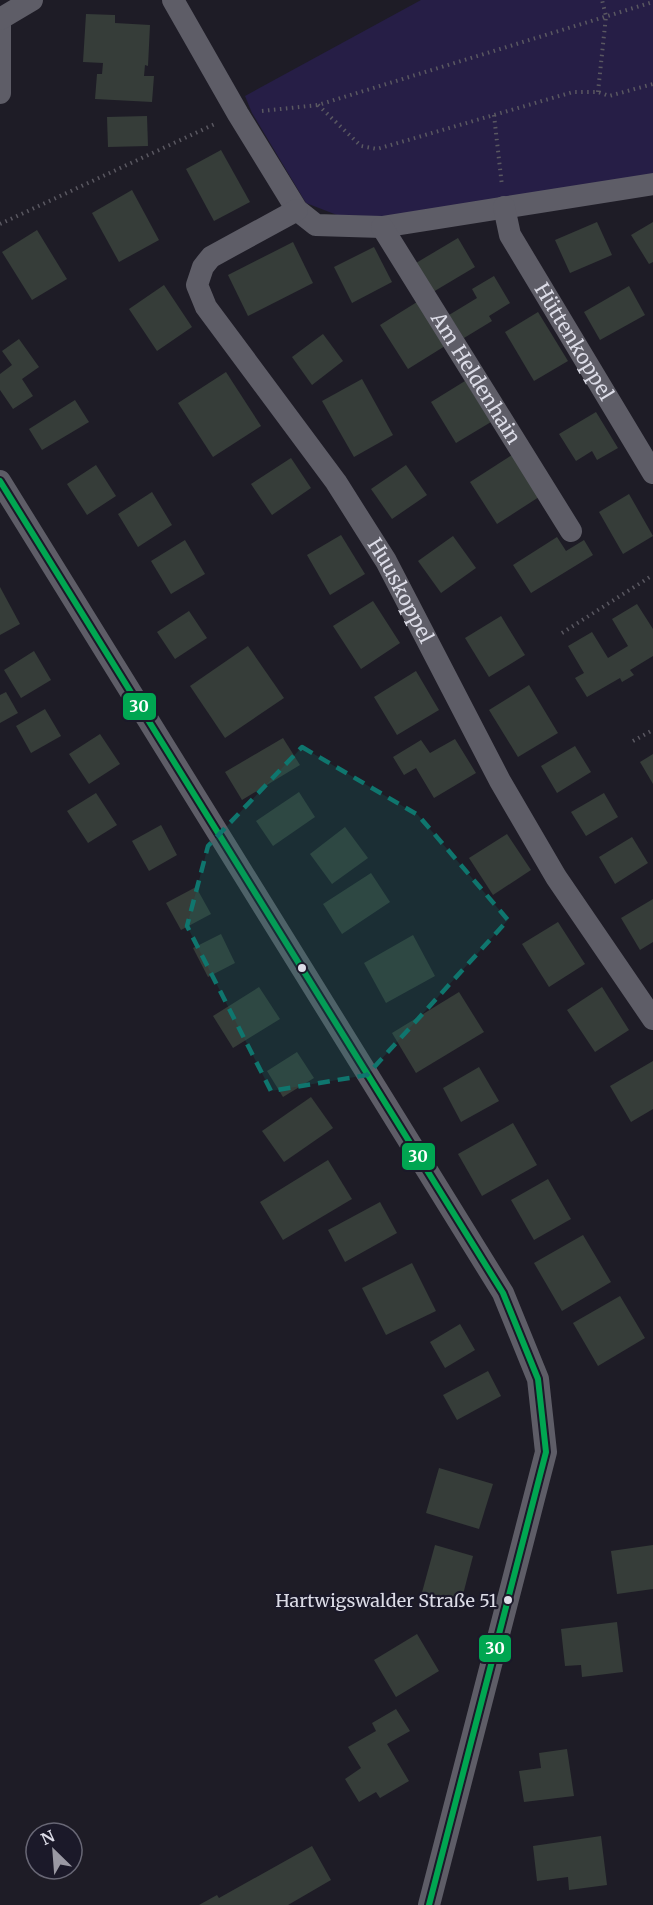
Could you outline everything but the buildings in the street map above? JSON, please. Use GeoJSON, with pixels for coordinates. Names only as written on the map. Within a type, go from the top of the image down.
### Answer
{"type":"FeatureCollection","features":[{"type":"Feature","properties":{"kind":"street"},"geometry":{"type":"LineString","coordinates":[[0,93],[0,18],[32,0]]}},
{"type":"Feature","properties":{"kind":"street"},"geometry":{"type":"LineString","coordinates":[[173,0],[238,114],[297,210],[316,225],[382,228],[653,184]]}},
{"type":"Feature","properties":{"kind":"street","name":"Hüttenkoppel"},"geometry":{"type":"LineString","coordinates":[[504,207],[510,235],[653,473]]}},
{"type":"Feature","properties":{"kind":"street","name":"Huuskoppel"},"geometry":{"type":"LineString","coordinates":[[297,210],[211,257],[203,267],[196,285],[206,307],[336,482],[380,551],[500,781],[556,878],[653,1019]]}},
{"type":"Feature","properties":{"kind":"street","name":"Am Heldenhain"},"geometry":{"type":"LineString","coordinates":[[382,228],[571,531]]}},
{"type":"Feature","properties":{"kind":"street"},"geometry":{"type":"LineString","coordinates":[[0,481],[503,1293],[538,1379],[546,1452],[429,1905]]}},
{"type":"Feature","properties":{"kind":"path"},"geometry":{"type":"LineString","coordinates":[[598,92],[606,16],[602,0]]}},
{"type":"Feature","properties":{"kind":"path"},"geometry":{"type":"LineString","coordinates":[[0,224],[238,114],[318,105],[653,2]]}},
{"type":"Feature","properties":{"kind":"path"},"geometry":{"type":"LineString","coordinates":[[318,105],[361,146],[377,150],[573,92],[598,92],[609,96],[653,84]]}},
{"type":"Feature","properties":{"kind":"path"},"geometry":{"type":"LineString","coordinates":[[494,115],[504,207]]}},
{"type":"Feature","properties":{"kind":"path"},"geometry":{"type":"LineString","coordinates":[[561,633],[653,575]]}},
{"type":"Feature","properties":{"kind":"path"},"geometry":{"type":"LineString","coordinates":[[633,741],[653,730]]}},
{"type":"Feature","properties":{"kind":"highlighted area"},"geometry":{"type":"Polygon","coordinates":[[[302,747],[418,815],[508,920],[367,1075],[271,1091],[187,926],[208,846],[302,747]]]}},
{"type":"Feature","properties":{"kind":"shaded area"},"geometry":{"type":"Polygon","coordinates":[[[421,0],[653,0],[653,176],[390,217],[337,215],[306,203],[252,113],[245,96],[421,0]]]}},
{"type":"Feature","properties":{"kind":"transit line","name":"30"},"geometry":{"type":"LineString","coordinates":[[0,481],[503,1293],[538,1379],[546,1452],[429,1905]]}},
{"type":"Feature","properties":{"kind":"place","name":"Hartwigswalder Straße 51"},"geometry":{"type":"Point","coordinates":[508,1600]}}]}
